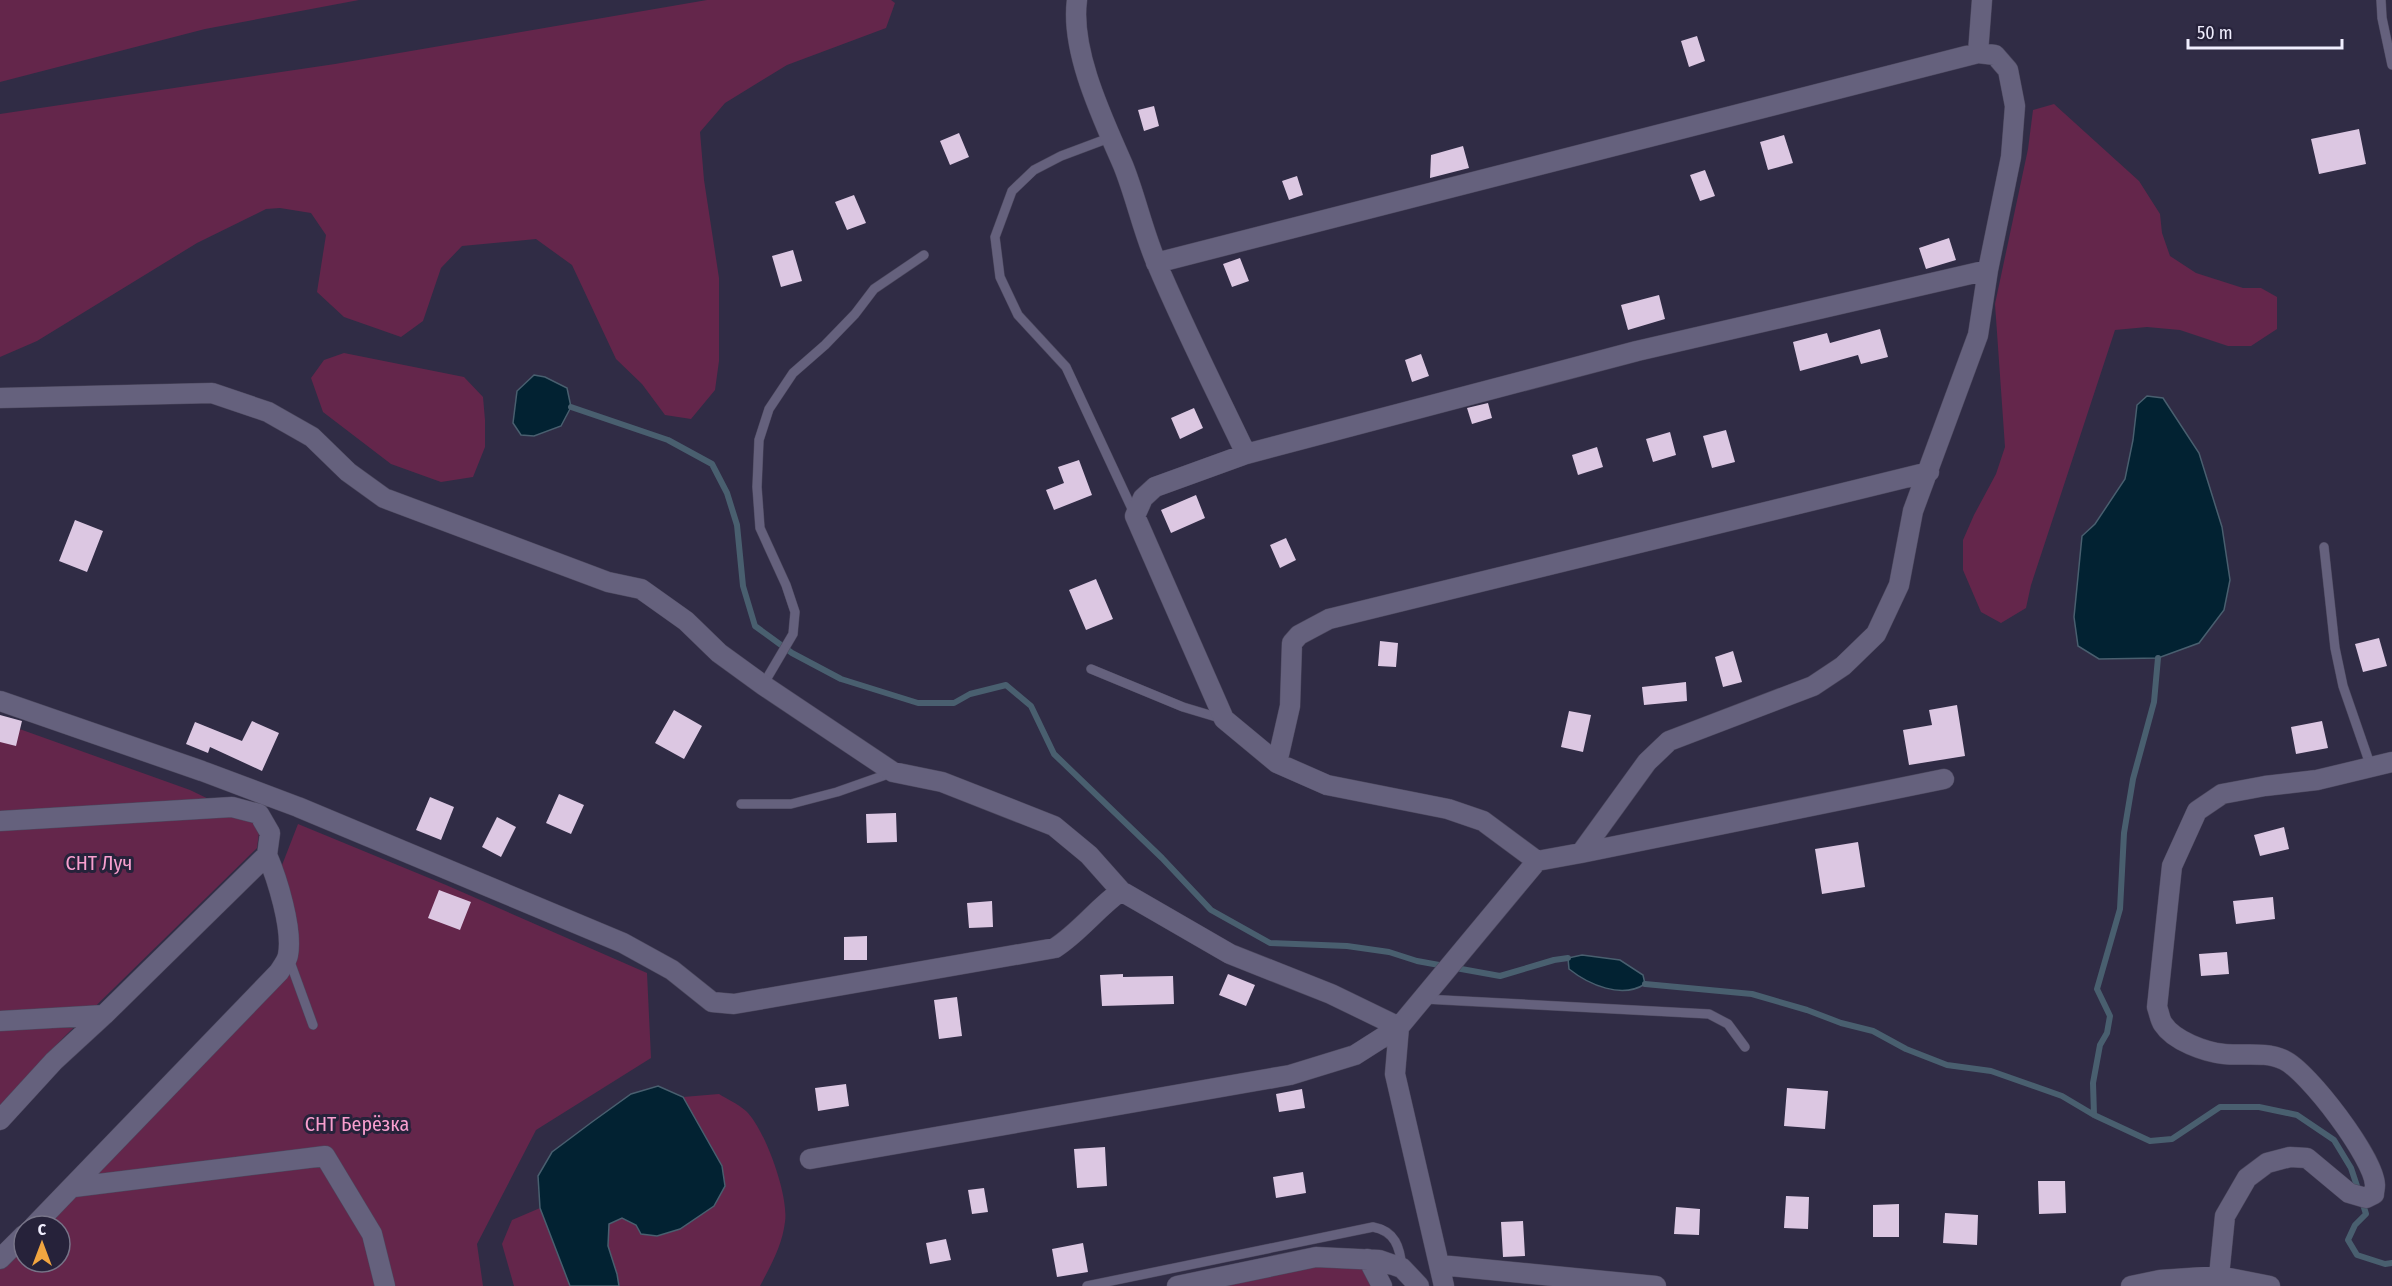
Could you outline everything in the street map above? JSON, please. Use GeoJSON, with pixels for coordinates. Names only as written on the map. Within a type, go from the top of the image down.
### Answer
{"type":"FeatureCollection","features":[{"type":"Feature","properties":{"kind":"street"},"geometry":{"type":"LineString","coordinates":[[1077,0],[1076,11],[1083,62],[1109,138],[1123,165],[1156,262],[1246,454]]}},
{"type":"Feature","properties":{"kind":"street"},"geometry":{"type":"LineString","coordinates":[[1978,53],[1982,0]]}},
{"type":"Feature","properties":{"kind":"street"},"geometry":{"type":"LineString","coordinates":[[1156,262],[1978,53],[1995,55],[2008,70],[2015,106],[2011,157],[1988,270],[1978,335],[1913,511],[1899,585],[1876,634],[1843,666],[1814,686],[1669,741],[1647,762],[1581,853]]}},
{"type":"Feature","properties":{"kind":"street"},"geometry":{"type":"LineString","coordinates":[[1537,861],[1483,822],[1448,809],[1327,785],[1277,763],[1224,719],[1135,516],[1143,498],[1155,487],[1246,454],[1637,351],[1988,270]]}},
{"type":"Feature","properties":{"kind":"street"},"geometry":{"type":"LineString","coordinates":[[0,398],[212,393],[268,412],[312,437],[348,472],[384,498],[608,582],[640,589],[686,621],[719,653],[763,685],[893,772],[942,782],[1054,826],[1089,855],[1121,891],[1230,954],[1331,994],[1399,1027]]}},
{"type":"Feature","properties":{"kind":"street"},"geometry":{"type":"LineString","coordinates":[[1277,763],[1290,706],[1292,643],[1299,635],[1329,619],[1929,472]]}},
{"type":"Feature","properties":{"kind":"street"},"geometry":{"type":"LineString","coordinates":[[0,701],[298,807],[623,943],[672,970],[712,1002],[734,1004],[792,995],[1055,948],[1073,936],[1102,904],[1121,891]]}},
{"type":"Feature","properties":{"kind":"street"},"geometry":{"type":"LineString","coordinates":[[2219,1276],[2225,1216],[2247,1178],[2267,1163],[2290,1157],[2307,1158],[2349,1193],[2366,1198],[2374,1194],[2375,1184],[2371,1171],[2347,1127],[2304,1075],[2284,1060],[2266,1055],[2222,1054],[2187,1044],[2163,1025],[2157,1007],[2172,866],[2196,811],[2222,794],[2317,780],[2392,762]]}},
{"type":"Feature","properties":{"kind":"street"},"geometry":{"type":"LineString","coordinates":[[810,1159],[1290,1075],[1355,1055],[1399,1027],[1537,861],[1944,779]]}},
{"type":"Feature","properties":{"kind":"street"},"geometry":{"type":"LineString","coordinates":[[0,821],[232,807],[260,814],[270,832],[267,855],[277,878],[288,935],[288,957],[279,972],[46,1214]]}},
{"type":"Feature","properties":{"kind":"street"},"geometry":{"type":"LineString","coordinates":[[0,1120],[54,1061],[267,855]]}},
{"type":"Feature","properties":{"kind":"street"},"geometry":{"type":"LineString","coordinates":[[0,1020],[104,1015]]}},
{"type":"Feature","properties":{"kind":"street"},"geometry":{"type":"LineString","coordinates":[[1399,1027],[1395,1074],[1444,1286]]}},
{"type":"Feature","properties":{"kind":"street"},"geometry":{"type":"LineString","coordinates":[[74,1186],[325,1156],[372,1234],[385,1286]]}},
{"type":"Feature","properties":{"kind":"street"},"geometry":{"type":"LineString","coordinates":[[0,1259],[12,1247]]}},
{"type":"Feature","properties":{"kind":"street"},"geometry":{"type":"LineString","coordinates":[[1177,1286],[1317,1257],[1368,1259],[1402,1268],[1419,1286]]}},
{"type":"Feature","properties":{"kind":"street"},"geometry":{"type":"LineString","coordinates":[[1368,1259],[1382,1286]]}},
{"type":"Feature","properties":{"kind":"street"},"geometry":{"type":"LineString","coordinates":[[1440,1265],[1656,1286]]}},
{"type":"Feature","properties":{"kind":"street"},"geometry":{"type":"LineString","coordinates":[[2131,1286],[2160,1280],[2219,1276],[2270,1286]]}},
{"type":"Feature","properties":{"kind":"lane"},"geometry":{"type":"LineString","coordinates":[[2381,0],[2382,18],[2392,65]]}},
{"type":"Feature","properties":{"kind":"lane"},"geometry":{"type":"LineString","coordinates":[[1109,138],[1061,156],[1034,170],[1012,190],[995,237],[1000,277],[1018,315],[1066,367],[1135,516]]}},
{"type":"Feature","properties":{"kind":"lane"},"geometry":{"type":"LineString","coordinates":[[763,685],[793,634],[795,612],[786,585],[760,528],[757,487],[759,440],[768,409],[793,373],[855,314],[874,289],[924,255]]}},
{"type":"Feature","properties":{"kind":"lane"},"geometry":{"type":"LineString","coordinates":[[2324,547],[2341,676],[2371,767]]}},
{"type":"Feature","properties":{"kind":"lane"},"geometry":{"type":"LineString","coordinates":[[1091,669],[1183,708],[1224,719]]}},
{"type":"Feature","properties":{"kind":"lane"},"geometry":{"type":"LineString","coordinates":[[741,804],[791,804],[837,792],[893,772]]}},
{"type":"Feature","properties":{"kind":"lane"},"geometry":{"type":"LineString","coordinates":[[288,957],[313,1025]]}},
{"type":"Feature","properties":{"kind":"lane"},"geometry":{"type":"LineString","coordinates":[[1424,999],[1709,1014],[1728,1024],[1745,1047]]}},
{"type":"Feature","properties":{"kind":"lane"},"geometry":{"type":"LineString","coordinates":[[1087,1286],[1373,1227],[1384,1229],[1397,1243],[1402,1268]]}},
{"type":"Feature","properties":{"kind":"green space"},"geometry":{"type":"Polygon","coordinates":[[[0,0],[359,0],[205,29],[0,82],[0,0]]]}},
{"type":"Feature","properties":{"kind":"green space"},"geometry":{"type":"Polygon","coordinates":[[[707,0],[891,0],[895,3],[886,28],[787,65],[725,103],[700,132],[704,180],[719,278],[719,361],[715,390],[691,419],[665,415],[642,384],[616,359],[572,265],[536,239],[462,246],[441,268],[423,321],[401,337],[344,317],[317,292],[326,235],[311,213],[280,208],[266,209],[197,243],[37,341],[0,357],[0,114],[335,64],[707,0]]]}},
{"type":"Feature","properties":{"kind":"green space"},"geometry":{"type":"Polygon","coordinates":[[[2054,104],[2139,181],[2160,214],[2162,233],[2170,256],[2196,273],[2243,288],[2261,288],[2277,297],[2277,329],[2251,346],[2228,346],[2180,330],[2147,327],[2115,330],[2031,585],[2026,608],[2001,623],[1981,612],[1963,570],[1963,540],[1996,474],[2005,447],[1995,304],[2028,149],[2033,110],[2054,104]]]}},
{"type":"Feature","properties":{"kind":"green space"},"geometry":{"type":"Polygon","coordinates":[[[344,353],[464,377],[483,397],[485,447],[473,477],[441,482],[391,464],[323,412],[311,378],[324,360],[344,353]]]}},
{"type":"Feature","properties":{"kind":"green space","name":"СНТ Луч"},"geometry":{"type":"Polygon","coordinates":[[[0,722],[190,790],[252,820],[259,833],[257,848],[63,1038],[0,1105],[0,722]]]}},
{"type":"Feature","properties":{"kind":"green space","name":"СНТ Берёзка"},"geometry":{"type":"Polygon","coordinates":[[[298,824],[446,885],[647,973],[651,1058],[536,1130],[477,1244],[483,1286],[0,1286],[0,1259],[12,1247],[12,1274],[72,1274],[72,1214],[45,1214],[288,956],[277,878],[298,824]]]}},
{"type":"Feature","properties":{"kind":"green space"},"geometry":{"type":"Polygon","coordinates":[[[719,1094],[743,1108],[753,1120],[768,1147],[779,1180],[785,1211],[784,1231],[768,1271],[760,1286],[619,1286],[608,1246],[609,1224],[622,1218],[657,1236],[680,1229],[714,1206],[725,1186],[722,1165],[683,1097],[719,1094]]]}},
{"type":"Feature","properties":{"kind":"green space"},"geometry":{"type":"Polygon","coordinates":[[[540,1208],[570,1286],[514,1286],[502,1244],[512,1220],[540,1208]]]}},
{"type":"Feature","properties":{"kind":"green space"},"geometry":{"type":"Polygon","coordinates":[[[1352,1257],[1382,1286],[1177,1286],[1352,1257]]]}},
{"type":"Feature","properties":{"kind":"water"},"geometry":{"type":"Polygon","coordinates":[[[534,375],[545,377],[567,388],[571,407],[561,426],[534,436],[521,435],[513,423],[517,391],[534,375]]]}},
{"type":"Feature","properties":{"kind":"water"},"geometry":{"type":"Polygon","coordinates":[[[2147,396],[2163,398],[2199,453],[2222,527],[2230,580],[2224,610],[2199,643],[2158,658],[2099,659],[2078,646],[2074,617],[2082,536],[2095,524],[2125,479],[2137,405],[2147,396]]]}},
{"type":"Feature","properties":{"kind":"water"},"geometry":{"type":"Polygon","coordinates":[[[1582,955],[1620,960],[1643,975],[1645,984],[1626,990],[1596,985],[1569,969],[1568,958],[1582,955]]]}},
{"type":"Feature","properties":{"kind":"water"},"geometry":{"type":"Polygon","coordinates":[[[658,1086],[683,1097],[722,1166],[725,1186],[714,1206],[680,1229],[657,1236],[641,1234],[636,1225],[622,1218],[609,1224],[608,1246],[619,1286],[570,1286],[540,1208],[538,1176],[552,1152],[592,1122],[631,1094],[658,1086]]]}},
{"type":"Feature","properties":{"kind":"building"},"geometry":{"type":"Polygon","coordinates":[[[1697,36],[1705,61],[1689,67],[1681,41],[1697,36]]]}},
{"type":"Feature","properties":{"kind":"building"},"geometry":{"type":"Polygon","coordinates":[[[1154,106],[1159,126],[1144,131],[1138,110],[1154,106]]]}},
{"type":"Feature","properties":{"kind":"building"},"geometry":{"type":"Polygon","coordinates":[[[2359,129],[2366,164],[2319,174],[2311,139],[2359,129]]]}},
{"type":"Feature","properties":{"kind":"building"},"geometry":{"type":"Polygon","coordinates":[[[959,133],[969,157],[950,165],[940,141],[959,133]]]}},
{"type":"Feature","properties":{"kind":"building"},"geometry":{"type":"Polygon","coordinates":[[[1784,135],[1793,163],[1768,170],[1760,142],[1784,135]]]}},
{"type":"Feature","properties":{"kind":"building"},"geometry":{"type":"Polygon","coordinates":[[[1463,146],[1469,168],[1430,178],[1431,155],[1463,146]]]}},
{"type":"Feature","properties":{"kind":"building"},"geometry":{"type":"Polygon","coordinates":[[[1705,170],[1715,196],[1700,201],[1690,175],[1705,170]]]}},
{"type":"Feature","properties":{"kind":"building"},"geometry":{"type":"Polygon","coordinates":[[[1297,176],[1303,195],[1289,200],[1282,181],[1297,176]]]}},
{"type":"Feature","properties":{"kind":"building"},"geometry":{"type":"Polygon","coordinates":[[[854,195],[866,223],[847,230],[835,202],[854,195]]]}},
{"type":"Feature","properties":{"kind":"building"},"geometry":{"type":"Polygon","coordinates":[[[1949,238],[1956,260],[1926,269],[1919,248],[1949,238]]]}},
{"type":"Feature","properties":{"kind":"building"},"geometry":{"type":"Polygon","coordinates":[[[793,250],[802,281],[781,287],[772,256],[793,250]]]}},
{"type":"Feature","properties":{"kind":"building"},"geometry":{"type":"Polygon","coordinates":[[[1240,258],[1249,281],[1232,287],[1223,264],[1240,258]]]}},
{"type":"Feature","properties":{"kind":"building"},"geometry":{"type":"Polygon","coordinates":[[[1659,295],[1665,319],[1628,330],[1621,305],[1659,295]]]}},
{"type":"Feature","properties":{"kind":"building"},"geometry":{"type":"Polygon","coordinates":[[[1880,329],[1888,357],[1861,364],[1858,355],[1800,371],[1793,342],[1827,333],[1830,343],[1880,329]]]}},
{"type":"Feature","properties":{"kind":"building"},"geometry":{"type":"Polygon","coordinates":[[[1421,354],[1429,376],[1412,382],[1405,360],[1421,354]]]}},
{"type":"Feature","properties":{"kind":"building"},"geometry":{"type":"Polygon","coordinates":[[[1488,403],[1492,418],[1472,424],[1467,408],[1488,403]]]}},
{"type":"Feature","properties":{"kind":"building"},"geometry":{"type":"Polygon","coordinates":[[[1194,408],[1203,428],[1180,439],[1171,418],[1194,408]]]}},
{"type":"Feature","properties":{"kind":"building"},"geometry":{"type":"Polygon","coordinates":[[[1726,430],[1735,462],[1712,468],[1703,436],[1726,430]]]}},
{"type":"Feature","properties":{"kind":"building"},"geometry":{"type":"Polygon","coordinates":[[[1670,432],[1676,455],[1653,462],[1646,439],[1670,432]]]}},
{"type":"Feature","properties":{"kind":"building"},"geometry":{"type":"Polygon","coordinates":[[[1597,447],[1603,467],[1578,475],[1572,455],[1597,447]]]}},
{"type":"Feature","properties":{"kind":"building"},"geometry":{"type":"Polygon","coordinates":[[[1079,460],[1092,495],[1054,510],[1046,490],[1064,483],[1058,467],[1079,460]]]}},
{"type":"Feature","properties":{"kind":"building"},"geometry":{"type":"Polygon","coordinates":[[[1196,495],[1205,518],[1171,533],[1161,510],[1196,495]]]}},
{"type":"Feature","properties":{"kind":"building"},"geometry":{"type":"Polygon","coordinates":[[[75,520],[103,531],[87,572],[59,561],[75,520]]]}},
{"type":"Feature","properties":{"kind":"building"},"geometry":{"type":"Polygon","coordinates":[[[1286,538],[1296,560],[1280,568],[1270,545],[1286,538]]]}},
{"type":"Feature","properties":{"kind":"building"},"geometry":{"type":"Polygon","coordinates":[[[1096,579],[1113,619],[1086,630],[1069,590],[1096,579]]]}},
{"type":"Feature","properties":{"kind":"building"},"geometry":{"type":"Polygon","coordinates":[[[2379,638],[2387,666],[2363,672],[2355,644],[2379,638]]]}},
{"type":"Feature","properties":{"kind":"building"},"geometry":{"type":"Polygon","coordinates":[[[1380,641],[1398,643],[1396,667],[1378,666],[1380,641]]]}},
{"type":"Feature","properties":{"kind":"building"},"geometry":{"type":"Polygon","coordinates":[[[1733,651],[1742,682],[1723,687],[1715,657],[1733,651]]]}},
{"type":"Feature","properties":{"kind":"building"},"geometry":{"type":"Polygon","coordinates":[[[1686,682],[1687,701],[1644,705],[1642,687],[1686,682]]]}},
{"type":"Feature","properties":{"kind":"building"},"geometry":{"type":"Polygon","coordinates":[[[1957,705],[1965,756],[1909,765],[1903,730],[1932,725],[1929,710],[1957,705]]]}},
{"type":"Feature","properties":{"kind":"building"},"geometry":{"type":"Polygon","coordinates":[[[674,710],[702,726],[684,759],[655,743],[674,710]]]}},
{"type":"Feature","properties":{"kind":"building"},"geometry":{"type":"Polygon","coordinates":[[[1569,711],[1591,715],[1583,752],[1561,747],[1569,711]]]}},
{"type":"Feature","properties":{"kind":"building"},"geometry":{"type":"Polygon","coordinates":[[[0,715],[22,721],[16,746],[0,742],[0,715]]]}},
{"type":"Feature","properties":{"kind":"building"},"geometry":{"type":"Polygon","coordinates":[[[252,721],[279,733],[262,771],[210,747],[208,753],[186,744],[195,722],[242,741],[252,721]]]}},
{"type":"Feature","properties":{"kind":"building"},"geometry":{"type":"Polygon","coordinates":[[[2322,721],[2328,748],[2296,754],[2291,727],[2322,721]]]}},
{"type":"Feature","properties":{"kind":"building"},"geometry":{"type":"Polygon","coordinates":[[[559,794],[584,805],[571,834],[546,823],[559,794]]]}},
{"type":"Feature","properties":{"kind":"building"},"geometry":{"type":"Polygon","coordinates":[[[430,797],[454,807],[441,840],[416,830],[430,797]]]}},
{"type":"Feature","properties":{"kind":"building"},"geometry":{"type":"Polygon","coordinates":[[[896,813],[897,842],[867,843],[866,814],[896,813]]]}},
{"type":"Feature","properties":{"kind":"building"},"geometry":{"type":"Polygon","coordinates":[[[497,817],[516,827],[501,857],[482,847],[497,817]]]}},
{"type":"Feature","properties":{"kind":"building"},"geometry":{"type":"Polygon","coordinates":[[[2284,827],[2289,849],[2260,856],[2254,835],[2284,827]]]}},
{"type":"Feature","properties":{"kind":"building"},"geometry":{"type":"Polygon","coordinates":[[[1858,842],[1865,887],[1822,894],[1815,849],[1858,842]]]}},
{"type":"Feature","properties":{"kind":"building"},"geometry":{"type":"Polygon","coordinates":[[[439,890],[471,902],[460,930],[428,918],[439,890]]]}},
{"type":"Feature","properties":{"kind":"building"},"geometry":{"type":"Polygon","coordinates":[[[2273,897],[2275,919],[2236,924],[2233,901],[2273,897]]]}},
{"type":"Feature","properties":{"kind":"building"},"geometry":{"type":"Polygon","coordinates":[[[992,901],[993,927],[969,928],[967,903],[992,901]]]}},
{"type":"Feature","properties":{"kind":"building"},"geometry":{"type":"Polygon","coordinates":[[[867,936],[867,960],[844,960],[844,937],[867,936]]]}},
{"type":"Feature","properties":{"kind":"building"},"geometry":{"type":"Polygon","coordinates":[[[2227,952],[2229,974],[2201,976],[2199,954],[2227,952]]]}},
{"type":"Feature","properties":{"kind":"building"},"geometry":{"type":"Polygon","coordinates":[[[1123,974],[1123,977],[1173,976],[1174,1004],[1102,1006],[1100,975],[1123,974]]]}},
{"type":"Feature","properties":{"kind":"building"},"geometry":{"type":"Polygon","coordinates":[[[1228,974],[1255,985],[1246,1006],[1219,995],[1228,974]]]}},
{"type":"Feature","properties":{"kind":"building"},"geometry":{"type":"Polygon","coordinates":[[[957,997],[962,1036],[939,1039],[934,1000],[957,997]]]}},
{"type":"Feature","properties":{"kind":"building"},"geometry":{"type":"Polygon","coordinates":[[[846,1084],[849,1106],[818,1111],[815,1088],[846,1084]]]}},
{"type":"Feature","properties":{"kind":"building"},"geometry":{"type":"Polygon","coordinates":[[[1787,1088],[1828,1091],[1825,1129],[1784,1126],[1787,1088]]]}},
{"type":"Feature","properties":{"kind":"building"},"geometry":{"type":"Polygon","coordinates":[[[1302,1089],[1305,1108],[1279,1112],[1276,1094],[1302,1089]]]}},
{"type":"Feature","properties":{"kind":"building"},"geometry":{"type":"Polygon","coordinates":[[[1105,1147],[1107,1186],[1077,1188],[1074,1149],[1105,1147]]]}},
{"type":"Feature","properties":{"kind":"building"},"geometry":{"type":"Polygon","coordinates":[[[1303,1172],[1306,1193],[1276,1198],[1273,1177],[1303,1172]]]}},
{"type":"Feature","properties":{"kind":"building"},"geometry":{"type":"Polygon","coordinates":[[[2038,1181],[2065,1181],[2066,1213],[2039,1214],[2038,1181]]]}},
{"type":"Feature","properties":{"kind":"building"},"geometry":{"type":"Polygon","coordinates":[[[984,1188],[988,1212],[972,1214],[968,1190],[984,1188]]]}},
{"type":"Feature","properties":{"kind":"building"},"geometry":{"type":"Polygon","coordinates":[[[1786,1196],[1809,1197],[1808,1229],[1784,1228],[1786,1196]]]}},
{"type":"Feature","properties":{"kind":"building"},"geometry":{"type":"Polygon","coordinates":[[[1899,1204],[1899,1237],[1873,1237],[1873,1205],[1899,1204]]]}},
{"type":"Feature","properties":{"kind":"building"},"geometry":{"type":"Polygon","coordinates":[[[1676,1207],[1700,1209],[1699,1235],[1674,1234],[1676,1207]]]}},
{"type":"Feature","properties":{"kind":"building"},"geometry":{"type":"Polygon","coordinates":[[[1945,1213],[1978,1215],[1977,1245],[1943,1243],[1945,1213]]]}},
{"type":"Feature","properties":{"kind":"building"},"geometry":{"type":"Polygon","coordinates":[[[1523,1221],[1525,1256],[1503,1257],[1501,1222],[1523,1221]]]}},
{"type":"Feature","properties":{"kind":"building"},"geometry":{"type":"Polygon","coordinates":[[[946,1239],[951,1260],[930,1264],[926,1243],[946,1239]]]}},
{"type":"Feature","properties":{"kind":"building"},"geometry":{"type":"Polygon","coordinates":[[[1083,1243],[1088,1272],[1057,1277],[1052,1249],[1083,1243]]]}},
{"type":"Feature","properties":{"kind":"waterway"},"geometry":{"type":"LineString","coordinates":[[571,407],[668,440],[712,464],[727,493],[737,525],[743,586],[755,626],[792,653],[841,679],[918,703],[954,703],[970,694],[1006,685],[1031,706],[1054,754],[1162,858],[1211,910],[1270,943],[1347,946],[1389,952],[1417,961],[1500,976],[1568,958]]}},
{"type":"Feature","properties":{"kind":"waterway"},"geometry":{"type":"LineString","coordinates":[[2094,1115],[2093,1083],[2100,1045],[2107,1033],[2110,1016],[2097,989],[2120,909],[2124,833],[2133,779],[2154,702],[2158,658]]}},
{"type":"Feature","properties":{"kind":"waterway"},"geometry":{"type":"LineString","coordinates":[[1645,984],[1752,994],[1807,1010],[1841,1023],[1873,1031],[1906,1049],[1947,1065],[1991,1071],[2062,1096],[2094,1115],[2150,1141],[2172,1139],[2220,1107],[2259,1107],[2297,1115],[2334,1140],[2351,1168],[2359,1192]]}},
{"type":"Feature","properties":{"kind":"waterway"},"geometry":{"type":"LineString","coordinates":[[2362,1201],[2366,1214],[2355,1225],[2348,1240],[2357,1255],[2385,1264],[2392,1263]]}}]}
